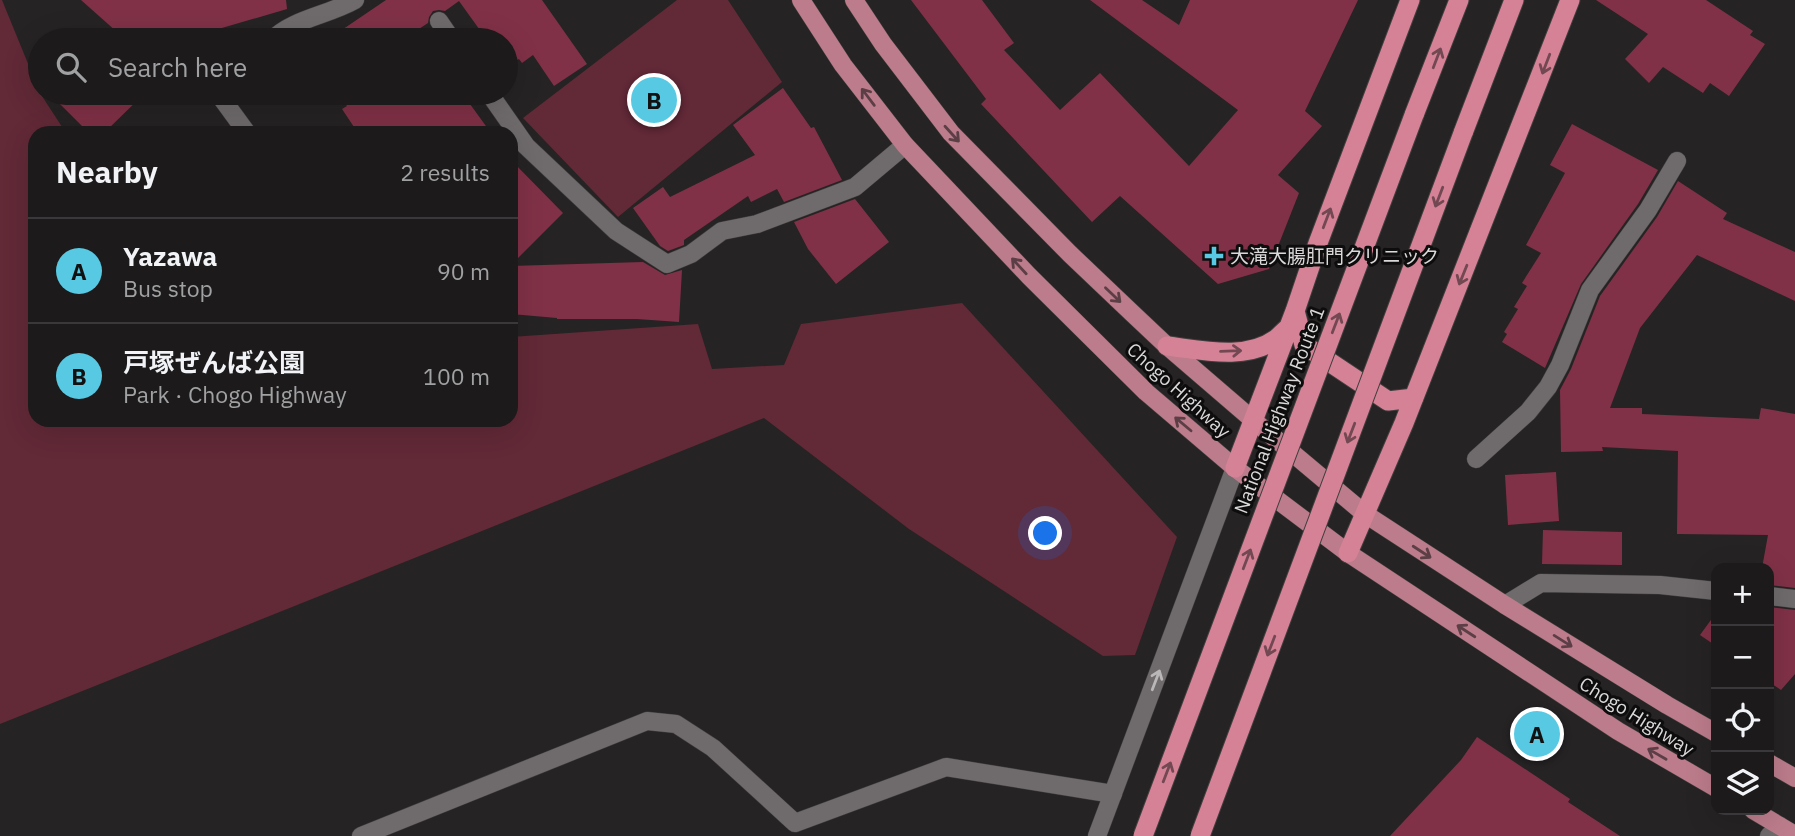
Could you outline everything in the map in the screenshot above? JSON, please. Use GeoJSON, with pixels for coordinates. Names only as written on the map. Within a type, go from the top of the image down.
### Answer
{"type":"FeatureCollection","features":[{"type":"Feature","properties":{"kind":"highway"},"geometry":{"type":"LineString","coordinates":[[1236,468],[1410,0]]}},
{"type":"Feature","properties":{"kind":"highway","name":"National Highway Route 1"},"geometry":{"type":"LineString","coordinates":[[1143,836],[1459,0]]}},
{"type":"Feature","properties":{"kind":"highway"},"geometry":{"type":"LineString","coordinates":[[1200,836],[1514,0]]}},
{"type":"Feature","properties":{"kind":"highway"},"geometry":{"type":"LineString","coordinates":[[1348,553],[1414,398],[1570,0]]}},
{"type":"Feature","properties":{"kind":"highway"},"geometry":{"type":"LineString","coordinates":[[1167,346],[1215,352],[1257,349],[1275,340],[1292,319]]}},
{"type":"Feature","properties":{"kind":"highway"},"geometry":{"type":"LineString","coordinates":[[1292,319],[1304,345],[1388,401],[1414,398]]}},
{"type":"Feature","properties":{"kind":"main road","name":"Chogo Highway"},"geometry":{"type":"LineString","coordinates":[[801,0],[843,65],[905,145],[1028,276],[1146,392],[1236,468],[1348,553],[1618,731],[1711,785]]}},
{"type":"Feature","properties":{"kind":"main road","name":"Chogo Highway"},"geometry":{"type":"LineString","coordinates":[[855,0],[883,44],[951,133],[1070,254],[1167,346],[1253,420],[1365,514],[1505,606],[1711,730]]}},
{"type":"Feature","properties":{"kind":"main road"},"geometry":{"type":"LineString","coordinates":[[1774,766],[1795,778]]}},
{"type":"Feature","properties":{"kind":"main road"},"geometry":{"type":"LineString","coordinates":[[1759,815],[1781,832]]}},
{"type":"Feature","properties":{"kind":"street"},"geometry":{"type":"LineString","coordinates":[[286,28],[344,2]]}},
{"type":"Feature","properties":{"kind":"street"},"geometry":{"type":"LineString","coordinates":[[439,21],[444,28]]}},
{"type":"Feature","properties":{"kind":"street"},"geometry":{"type":"LineString","coordinates":[[227,105],[242,126]]}},
{"type":"Feature","properties":{"kind":"street"},"geometry":{"type":"LineString","coordinates":[[495,105],[506,126]]}},
{"type":"Feature","properties":{"kind":"street"},"geometry":{"type":"LineString","coordinates":[[518,150],[616,231],[667,264],[691,254],[722,231],[757,224],[855,187],[905,145]]}},
{"type":"Feature","properties":{"kind":"street"},"geometry":{"type":"LineString","coordinates":[[1476,459],[1528,412],[1548,387],[1560,365],[1590,290],[1648,210],[1677,161]]}},
{"type":"Feature","properties":{"kind":"street"},"geometry":{"type":"LineString","coordinates":[[1097,836],[1236,468]]}},
{"type":"Feature","properties":{"kind":"street"},"geometry":{"type":"LineString","coordinates":[[1505,606],[1541,583],[1660,585],[1711,590]]}},
{"type":"Feature","properties":{"kind":"street"},"geometry":{"type":"LineString","coordinates":[[1774,596],[1795,598]]}},
{"type":"Feature","properties":{"kind":"street"},"geometry":{"type":"LineString","coordinates":[[361,836],[647,720],[676,724],[713,748],[791,830],[946,767],[1113,794]]}},
{"type":"Feature","properties":{"kind":"shaded area"},"geometry":{"type":"Polygon","coordinates":[[[0,0],[28,64],[28,105],[48,105],[61,126],[28,126],[28,427],[518,427],[518,337],[698,324],[712,369],[784,365],[801,324],[962,303],[1177,537],[1135,655],[1103,656],[909,529],[764,418],[0,724],[0,0]]]}},
{"type":"Feature","properties":{"kind":"shaded area"},"geometry":{"type":"Polygon","coordinates":[[[677,0],[728,0],[782,82],[618,217],[523,118],[677,0]]]}},
{"type":"Feature","properties":{"kind":"building"},"geometry":{"type":"Polygon","coordinates":[[[81,0],[286,0],[287,9],[222,28],[112,28],[81,0]]]}},
{"type":"Feature","properties":{"kind":"building"},"geometry":{"type":"Polygon","coordinates":[[[386,0],[542,0],[587,64],[554,86],[533,55],[522,63],[518,60],[518,28],[478,28],[459,1],[445,11],[433,11],[428,23],[420,28],[345,28],[386,0]]]}},
{"type":"Feature","properties":{"kind":"building"},"geometry":{"type":"Polygon","coordinates":[[[911,0],[982,0],[1014,43],[1004,50],[1060,110],[1100,73],[1189,166],[1238,110],[1090,0],[1142,0],[1179,25],[1190,0],[1358,0],[1305,111],[1322,126],[1278,175],[1299,193],[1269,269],[1218,284],[1120,196],[1092,222],[981,104],[986,99],[911,0]]]}},
{"type":"Feature","properties":{"kind":"building"},"geometry":{"type":"Polygon","coordinates":[[[1596,0],[1706,0],[1753,31],[1750,35],[1765,44],[1729,96],[1710,83],[1703,93],[1663,67],[1649,83],[1625,59],[1648,34],[1596,0]]]}},
{"type":"Feature","properties":{"kind":"building"},"geometry":{"type":"Polygon","coordinates":[[[783,88],[811,128],[814,127],[842,180],[784,202],[777,189],[751,202],[748,196],[684,240],[684,245],[668,251],[660,246],[633,208],[663,187],[670,197],[755,155],[733,125],[783,88]]]}},
{"type":"Feature","properties":{"kind":"building"},"geometry":{"type":"Polygon","coordinates":[[[61,105],[133,105],[111,126],[82,126],[61,105]]]}},
{"type":"Feature","properties":{"kind":"building"},"geometry":{"type":"Polygon","coordinates":[[[471,105],[486,126],[353,126],[342,109],[347,106],[471,105]]]}},
{"type":"Feature","properties":{"kind":"building"},"geometry":{"type":"Polygon","coordinates":[[[1572,124],[1658,170],[1638,204],[1581,284],[1545,368],[1502,342],[1507,334],[1504,332],[1518,309],[1514,307],[1527,286],[1522,283],[1541,253],[1526,245],[1565,173],[1550,165],[1572,124]]]}},
{"type":"Feature","properties":{"kind":"building"},"geometry":{"type":"Polygon","coordinates":[[[518,167],[563,213],[518,258],[518,167]]]}},
{"type":"Feature","properties":{"kind":"building"},"geometry":{"type":"Polygon","coordinates":[[[1678,181],[1727,213],[1723,219],[1795,252],[1795,301],[1697,255],[1640,328],[1610,408],[1642,408],[1642,414],[1759,419],[1761,408],[1795,414],[1795,588],[1774,586],[1774,563],[1763,563],[1768,535],[1677,534],[1678,451],[1602,447],[1603,451],[1561,452],[1560,390],[1600,296],[1657,217],[1678,181]]]}},
{"type":"Feature","properties":{"kind":"building"},"geometry":{"type":"Polygon","coordinates":[[[855,199],[889,242],[836,284],[808,249],[794,222],[855,199]]]}},
{"type":"Feature","properties":{"kind":"building"},"geometry":{"type":"Polygon","coordinates":[[[643,262],[665,275],[682,270],[679,322],[557,319],[518,315],[518,266],[643,262]]]}},
{"type":"Feature","properties":{"kind":"building"},"geometry":{"type":"Polygon","coordinates":[[[1556,472],[1559,521],[1508,525],[1505,475],[1556,472]]]}},
{"type":"Feature","properties":{"kind":"building"},"geometry":{"type":"Polygon","coordinates":[[[1543,530],[1622,532],[1622,565],[1542,564],[1543,530]]]}},
{"type":"Feature","properties":{"kind":"building"},"geometry":{"type":"Polygon","coordinates":[[[1774,608],[1795,610],[1795,674],[1781,690],[1774,685],[1774,608]]]}},
{"type":"Feature","properties":{"kind":"building"},"geometry":{"type":"Polygon","coordinates":[[[1711,620],[1711,643],[1700,635],[1711,620]]]}},
{"type":"Feature","properties":{"kind":"building"},"geometry":{"type":"Polygon","coordinates":[[[1477,737],[1620,836],[1390,836],[1461,760],[1477,737]]]}},
{"type":"Feature","properties":{"kind":"place","name":"戸塚ぜんば公園"},"geometry":{"type":"Point","coordinates":[654,100]}},
{"type":"Feature","properties":{"kind":"place","name":"大滝大腸肛門クリニック"},"geometry":{"type":"Point","coordinates":[1214,256]}},
{"type":"Feature","properties":{"kind":"place","name":"Yazawa"},"geometry":{"type":"Point","coordinates":[1537,734]}}]}
